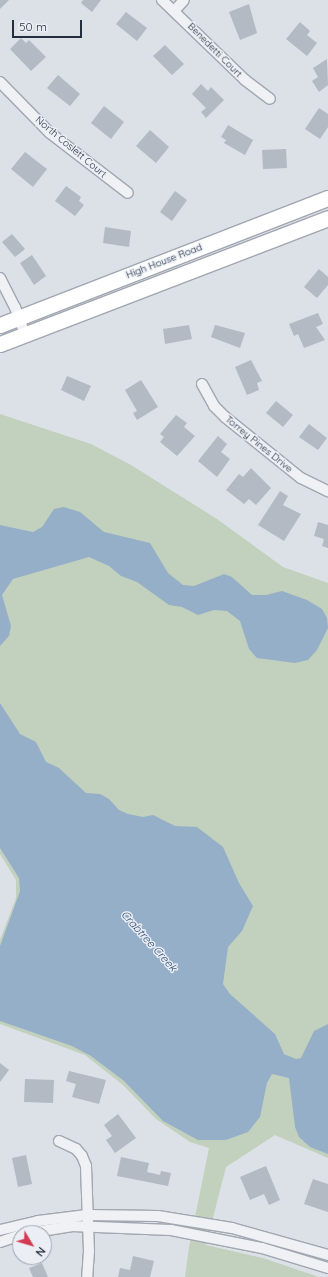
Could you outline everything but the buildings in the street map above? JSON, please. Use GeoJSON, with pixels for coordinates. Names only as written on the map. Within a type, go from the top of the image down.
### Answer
{"type":"FeatureCollection","features":[{"type":"Feature","properties":{"kind":"main road","name":"High House Road"},"geometry":{"type":"LineString","coordinates":[[0,325],[18,316],[328,198]]}},
{"type":"Feature","properties":{"kind":"main road","name":"High House Road"},"geometry":{"type":"LineString","coordinates":[[0,344],[328,218]]}},
{"type":"Feature","properties":{"kind":"street","name":"Benedetti Court"},"geometry":{"type":"LineString","coordinates":[[162,0],[245,80],[270,99]]}},
{"type":"Feature","properties":{"kind":"street"},"geometry":{"type":"LineString","coordinates":[[174,10],[184,0]]}},
{"type":"Feature","properties":{"kind":"street","name":"North Coslett Court"},"geometry":{"type":"LineString","coordinates":[[0,82],[50,133],[128,193]]}},
{"type":"Feature","properties":{"kind":"street"},"geometry":{"type":"LineString","coordinates":[[0,278],[25,334]]}},
{"type":"Feature","properties":{"kind":"street","name":"Torrey Pines Drive"},"geometry":{"type":"LineString","coordinates":[[202,384],[214,406],[225,417],[301,478],[328,491]]}},
{"type":"Feature","properties":{"kind":"street"},"geometry":{"type":"LineString","coordinates":[[59,1141],[76,1149],[82,1156],[86,1166],[88,1226],[87,1277]]}},
{"type":"Feature","properties":{"kind":"street"},"geometry":{"type":"LineString","coordinates":[[0,1230],[38,1221],[87,1215],[158,1216],[204,1222],[259,1234],[328,1256]]}},
{"type":"Feature","properties":{"kind":"street"},"geometry":{"type":"LineString","coordinates":[[52,1229],[72,1226],[88,1226],[195,1234],[262,1248],[328,1268]]}},
{"type":"Feature","properties":{"kind":"street"},"geometry":{"type":"LineString","coordinates":[[0,1242],[12,1238]]}},
{"type":"Feature","properties":{"kind":"green space"},"geometry":{"type":"Polygon","coordinates":[[[0,414],[91,444],[131,465],[217,519],[283,567],[328,583],[328,1158],[275,1135],[226,1167],[206,1245],[263,1258],[319,1277],[185,1277],[189,1247],[209,1148],[190,1142],[156,1119],[123,1085],[85,1055],[0,1024],[0,940],[16,898],[16,880],[0,854],[0,414]]]}},
{"type":"Feature","properties":{"kind":"water"},"geometry":{"type":"Polygon","coordinates":[[[64,507],[80,512],[104,532],[150,543],[168,573],[183,585],[194,586],[224,574],[232,577],[252,595],[266,595],[282,591],[307,600],[322,609],[327,618],[328,628],[317,650],[308,660],[295,663],[257,658],[249,649],[240,621],[227,611],[214,610],[198,615],[182,607],[169,605],[137,582],[121,576],[109,566],[89,557],[13,579],[2,595],[11,626],[9,636],[0,646],[0,525],[33,532],[42,527],[54,509],[64,507]]]}},
{"type":"Feature","properties":{"kind":"water","name":"Crabtree Creek"},"geometry":{"type":"Polygon","coordinates":[[[0,703],[20,734],[36,742],[46,762],[59,768],[86,793],[100,794],[109,799],[119,810],[128,814],[143,817],[153,815],[175,826],[197,827],[223,847],[239,883],[253,906],[242,931],[228,947],[223,984],[230,994],[275,1034],[284,1054],[296,1059],[301,1058],[314,1031],[328,1024],[328,1154],[310,1147],[299,1137],[295,1127],[289,1078],[272,1074],[267,1083],[260,1117],[248,1132],[226,1140],[198,1140],[163,1121],[124,1081],[91,1056],[72,1046],[0,1021],[0,946],[20,891],[19,878],[0,848],[0,703]]]}}]}
